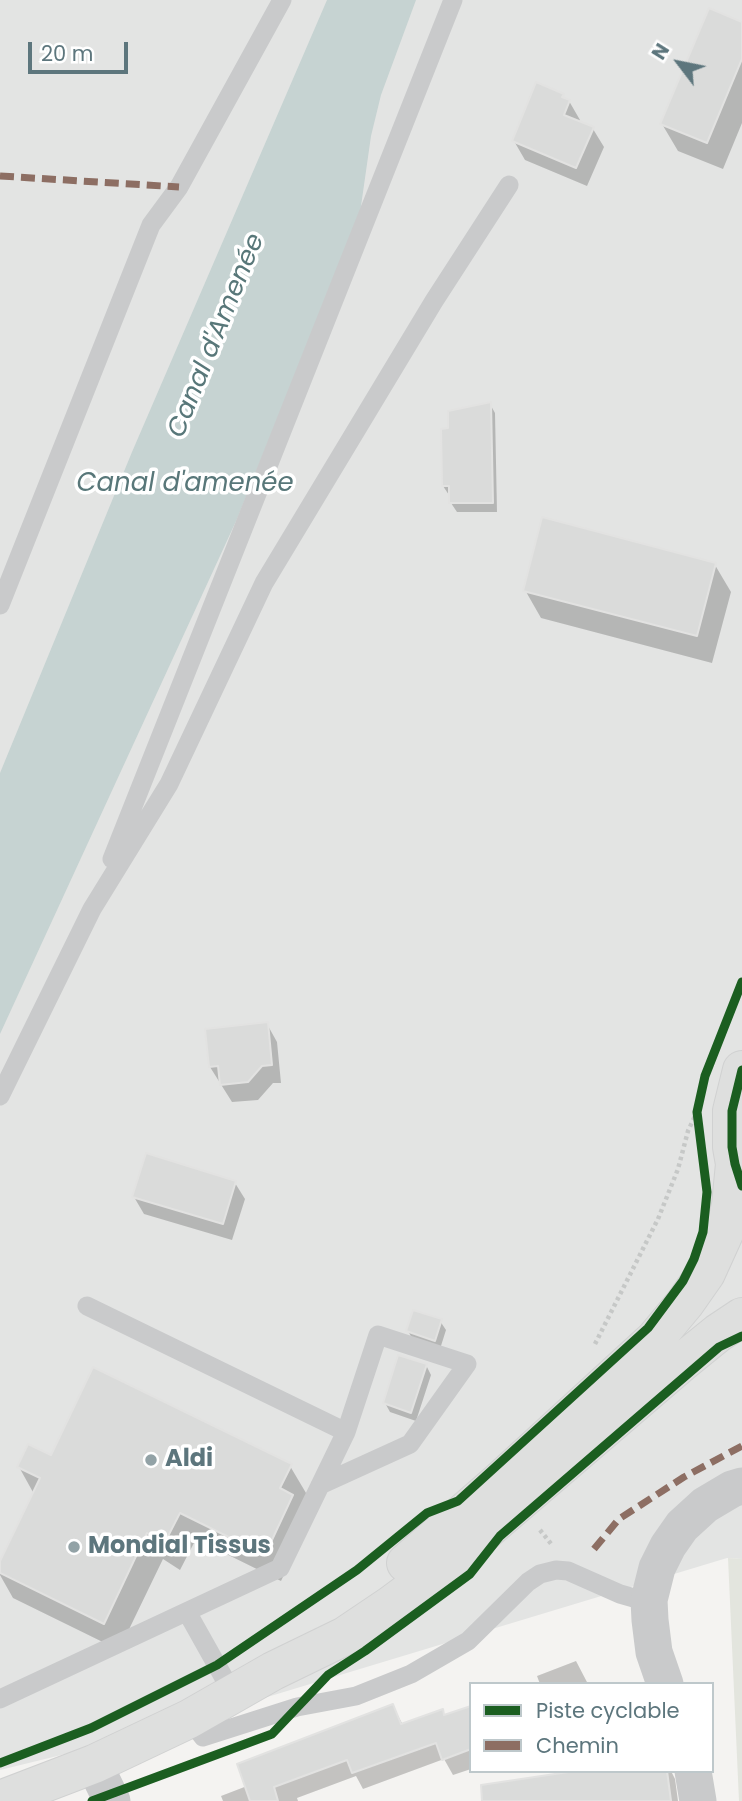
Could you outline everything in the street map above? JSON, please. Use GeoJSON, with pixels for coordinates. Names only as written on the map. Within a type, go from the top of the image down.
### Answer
{"type":"FeatureCollection","features":[{"type":"Feature","properties":{"kind":"main road"},"geometry":{"type":"LineString","coordinates":[[273,1671],[332,1619],[377,1587],[431,1542],[655,1339],[685,1303],[706,1273],[725,1231],[732,1205],[736,1166],[732,1111],[742,1070]]}},
{"type":"Feature","properties":{"kind":"main road"},"geometry":{"type":"LineString","coordinates":[[0,1800],[94,1764],[190,1719],[273,1671],[345,1636],[449,1562],[681,1363],[742,1317]]}},
{"type":"Feature","properties":{"kind":"street"},"geometry":{"type":"LineString","coordinates":[[664,1682],[654,1652],[649,1600],[657,1569],[667,1546],[682,1526],[705,1505],[742,1486]]}},
{"type":"Feature","properties":{"kind":"street"},"geometry":{"type":"LineString","coordinates":[[94,1764],[112,1801]]}},
{"type":"Feature","properties":{"kind":"street"},"geometry":{"type":"LineString","coordinates":[[693,1773],[698,1801]]}},
{"type":"Feature","properties":{"kind":"lane"},"geometry":{"type":"LineString","coordinates":[[0,605],[151,225],[179,187],[282,0]]}},
{"type":"Feature","properties":{"kind":"lane"},"geometry":{"type":"LineString","coordinates":[[0,1096],[92,909],[453,0]]}},
{"type":"Feature","properties":{"kind":"lane"},"geometry":{"type":"LineString","coordinates":[[92,909],[169,784],[264,583],[434,301],[509,185]]}},
{"type":"Feature","properties":{"kind":"lane"},"geometry":{"type":"LineString","coordinates":[[87,1306],[346,1432]]}},
{"type":"Feature","properties":{"kind":"lane"},"geometry":{"type":"LineString","coordinates":[[0,1699],[280,1568],[320,1485],[346,1432],[378,1335],[467,1364],[410,1444],[320,1485]]}},
{"type":"Feature","properties":{"kind":"lane"},"geometry":{"type":"LineString","coordinates":[[190,1719],[203,1737],[297,1707],[356,1696],[400,1679],[468,1641],[528,1582],[540,1574],[556,1570],[568,1571],[620,1594],[649,1600]]}},
{"type":"Feature","properties":{"kind":"lane"},"geometry":{"type":"LineString","coordinates":[[187,1612],[233,1694]]}},
{"type":"Feature","properties":{"kind":"path"},"geometry":{"type":"LineString","coordinates":[[697,1112],[736,1166]]}},
{"type":"Feature","properties":{"kind":"path"},"geometry":{"type":"LineString","coordinates":[[697,1112],[699,1125]]}},
{"type":"Feature","properties":{"kind":"path"},"geometry":{"type":"LineString","coordinates":[[591,1352],[658,1219],[697,1112]]}},
{"type":"Feature","properties":{"kind":"shaded area"},"geometry":{"type":"Polygon","coordinates":[[[0,0],[742,0],[742,1559],[727,1558],[135,1737],[0,1770],[0,0]]]}},
{"type":"Feature","properties":{"kind":"shaded area"},"geometry":{"type":"Polygon","coordinates":[[[728,1558],[742,1559],[742,1801],[739,1801],[728,1558]]]}},
{"type":"Feature","properties":{"kind":"water","name":"Canal d'amenée"},"geometry":{"type":"Polygon","coordinates":[[[327,0],[416,0],[381,95],[371,136],[360,213],[237,519],[0,1034],[0,773],[132,452],[327,0]]]}},
{"type":"Feature","properties":{"kind":"building"},"geometry":{"type":"Polygon","coordinates":[[[709,8],[742,22],[742,59],[707,143],[660,124],[709,8]]]}},
{"type":"Feature","properties":{"kind":"building"},"geometry":{"type":"Polygon","coordinates":[[[536,82],[564,94],[562,97],[570,100],[564,115],[594,127],[576,168],[512,141],[536,82]]]}},
{"type":"Feature","properties":{"kind":"building"},"geometry":{"type":"Polygon","coordinates":[[[491,402],[493,503],[449,503],[449,486],[442,486],[441,429],[448,428],[448,411],[491,402]]]}},
{"type":"Feature","properties":{"kind":"building"},"geometry":{"type":"Polygon","coordinates":[[[542,517],[716,563],[697,636],[523,591],[542,517]]]}},
{"type":"Feature","properties":{"kind":"building"},"geometry":{"type":"Polygon","coordinates":[[[268,1022],[272,1065],[262,1066],[248,1082],[220,1085],[218,1066],[209,1067],[205,1029],[268,1022]]]}},
{"type":"Feature","properties":{"kind":"building"},"geometry":{"type":"Polygon","coordinates":[[[146,1153],[236,1181],[223,1224],[132,1197],[146,1153]]]}},
{"type":"Feature","properties":{"kind":"building"},"geometry":{"type":"Polygon","coordinates":[[[413,1310],[442,1319],[435,1341],[406,1331],[413,1310]]]}},
{"type":"Feature","properties":{"kind":"building"},"geometry":{"type":"Polygon","coordinates":[[[398,1355],[427,1364],[411,1413],[383,1403],[398,1355]]]}},
{"type":"Feature","properties":{"kind":"building","name":"Aldi"},"geometry":{"type":"Polygon","coordinates":[[[93,1367],[292,1464],[280,1488],[293,1495],[265,1555],[180,1513],[164,1544],[147,1533],[104,1624],[0,1573],[0,1561],[40,1478],[17,1467],[28,1444],[51,1455],[93,1367]]]}},
{"type":"Feature","properties":{"kind":"building"},"geometry":{"type":"Polygon","coordinates":[[[393,1704],[401,1724],[443,1709],[444,1715],[469,1707],[469,1750],[442,1760],[436,1743],[352,1773],[347,1760],[274,1787],[278,1801],[250,1801],[237,1764],[393,1704]]]}},
{"type":"Feature","properties":{"kind":"building"},"geometry":{"type":"Polygon","coordinates":[[[562,1773],[667,1773],[671,1801],[482,1801],[481,1785],[562,1773]]]}},
{"type":"Feature","properties":{"kind":"marked path"},"geometry":{"type":"LineString","coordinates":[[0,176],[179,187]]}},
{"type":"Feature","properties":{"kind":"marked path"},"geometry":{"type":"LineString","coordinates":[[594,1549],[619,1519],[684,1477],[742,1446]]}},
{"type":"Feature","properties":{"kind":"cycle path"},"geometry":{"type":"LineString","coordinates":[[0,1763],[91,1728],[217,1665],[357,1570],[427,1513],[458,1501],[648,1328],[683,1281],[703,1232],[707,1192],[697,1112],[705,1076],[742,982]]}},
{"type":"Feature","properties":{"kind":"cycle path"},"geometry":{"type":"LineString","coordinates":[[742,1070],[732,1111],[732,1147],[742,1186]]}},
{"type":"Feature","properties":{"kind":"cycle path"},"geometry":{"type":"LineString","coordinates":[[92,1801],[272,1734],[328,1675],[470,1574],[500,1536],[719,1347],[742,1336]]}},
{"type":"Feature","properties":{"kind":"place","name":"Aldi"},"geometry":{"type":"Point","coordinates":[151,1460]}},
{"type":"Feature","properties":{"kind":"place","name":"Mondial Tissus"},"geometry":{"type":"Point","coordinates":[74,1547]}},
{"type":"Feature","properties":{"kind":"water label","name":"Canal d'Amenée"},"geometry":{"type":"Point","coordinates":[217,336]}}]}
